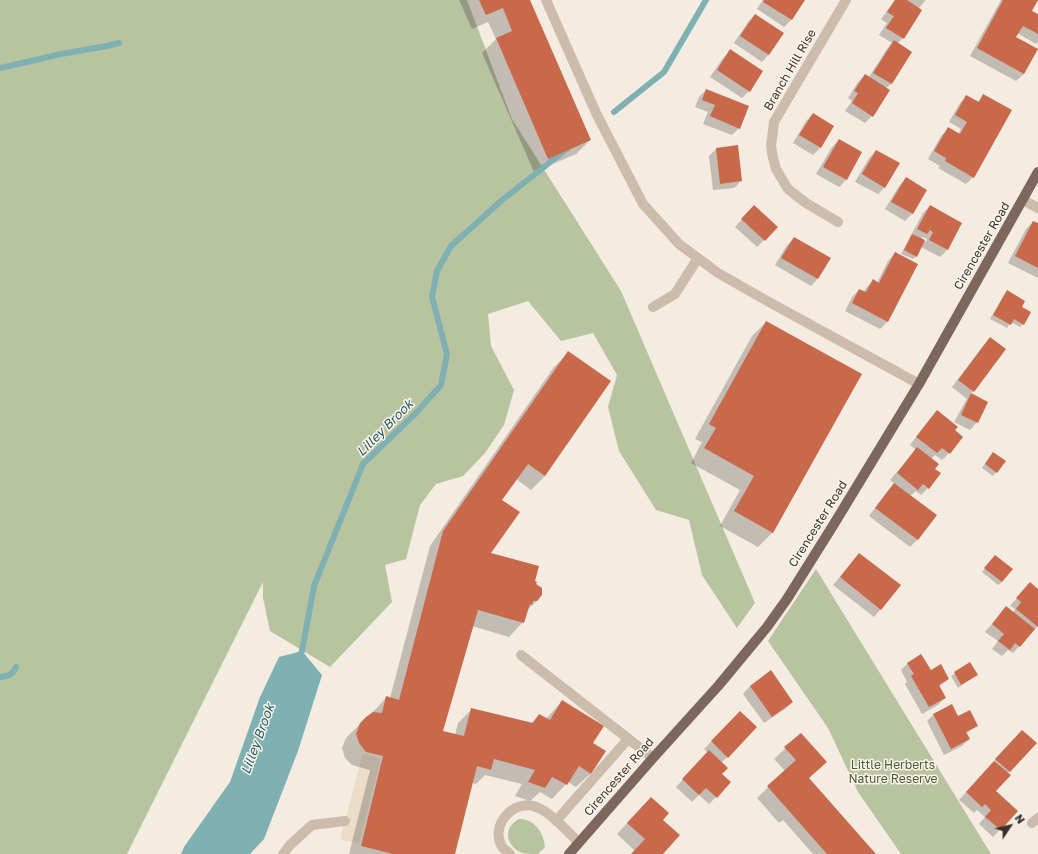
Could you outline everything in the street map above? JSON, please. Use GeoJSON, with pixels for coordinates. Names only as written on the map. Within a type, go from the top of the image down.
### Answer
{"type":"FeatureCollection","features":[{"type":"Feature","properties":{"kind":"main road","name":"Cirencester Road"},"geometry":{"type":"LineString","coordinates":[[569,854],[719,685],[767,627],[806,569],[919,384],[1038,172]]}},
{"type":"Feature","properties":{"kind":"street"},"geometry":{"type":"LineString","coordinates":[[546,0],[596,113],[643,204],[679,244],[718,272],[769,302],[919,384]]}},
{"type":"Feature","properties":{"kind":"street","name":"Branch Hill Rise"},"geometry":{"type":"LineString","coordinates":[[838,222],[806,203],[788,189],[779,175],[773,158],[772,134],[774,122],[846,0]]}},
{"type":"Feature","properties":{"kind":"street"},"geometry":{"type":"LineString","coordinates":[[1022,200],[1038,208]]}},
{"type":"Feature","properties":{"kind":"street"},"geometry":{"type":"LineString","coordinates":[[653,307],[676,294],[698,258]]}},
{"type":"Feature","properties":{"kind":"street"},"geometry":{"type":"LineString","coordinates":[[521,655],[653,758]]}},
{"type":"Feature","properties":{"kind":"street"},"geometry":{"type":"LineString","coordinates":[[556,821],[628,739]]}},
{"type":"Feature","properties":{"kind":"street"},"geometry":{"type":"LineString","coordinates":[[503,852],[499,831],[501,823],[511,810],[519,806],[536,806],[543,810],[579,842]]}},
{"type":"Feature","properties":{"kind":"street"},"geometry":{"type":"LineString","coordinates":[[283,854],[290,845],[312,825],[345,821]]}},
{"type":"Feature","properties":{"kind":"green space"},"geometry":{"type":"Polygon","coordinates":[[[0,0],[467,0],[512,119],[621,291],[755,603],[737,628],[702,575],[689,520],[656,510],[619,451],[608,407],[617,375],[593,333],[561,341],[528,301],[488,314],[491,346],[514,390],[504,425],[485,453],[463,476],[436,484],[420,505],[406,559],[385,565],[392,602],[330,667],[270,631],[263,598],[263,582],[127,854],[0,854],[0,0]]]}},
{"type":"Feature","properties":{"kind":"green space","name":"Little Herberts Nature Reserve"},"geometry":{"type":"Polygon","coordinates":[[[816,569],[991,854],[901,854],[858,792],[828,728],[768,641],[816,569]]]}},
{"type":"Feature","properties":{"kind":"green space"},"geometry":{"type":"Polygon","coordinates":[[[519,819],[524,819],[534,824],[543,837],[545,847],[538,854],[522,853],[512,846],[508,837],[508,832],[510,827],[519,819]]]}},
{"type":"Feature","properties":{"kind":"shaded area"},"geometry":{"type":"Polygon","coordinates":[[[363,753],[381,758],[359,844],[340,839],[363,753]]]}},
{"type":"Feature","properties":{"kind":"water"},"geometry":{"type":"Polygon","coordinates":[[[302,651],[322,675],[298,751],[264,839],[250,854],[181,854],[184,847],[230,782],[260,697],[279,657],[302,651]]]}},
{"type":"Feature","properties":{"kind":"building"},"geometry":{"type":"Polygon","coordinates":[[[479,0],[530,0],[591,140],[548,159],[496,38],[512,31],[503,8],[486,15],[479,0]]]}},
{"type":"Feature","properties":{"kind":"building"},"geometry":{"type":"Polygon","coordinates":[[[764,0],[805,0],[792,20],[763,2],[764,0]]]}},
{"type":"Feature","properties":{"kind":"building"},"geometry":{"type":"Polygon","coordinates":[[[895,0],[907,0],[922,10],[904,39],[886,28],[894,16],[887,12],[895,0]]]}},
{"type":"Feature","properties":{"kind":"building"},"geometry":{"type":"Polygon","coordinates":[[[1003,0],[1038,0],[1032,11],[1038,14],[1038,34],[1023,26],[1016,37],[1038,49],[1024,74],[977,48],[1003,0]]]}},
{"type":"Feature","properties":{"kind":"building"},"geometry":{"type":"Polygon","coordinates":[[[755,14],[784,33],[769,55],[740,36],[755,14]]]}},
{"type":"Feature","properties":{"kind":"building"},"geometry":{"type":"Polygon","coordinates":[[[894,40],[912,52],[892,84],[873,73],[894,40]]]}},
{"type":"Feature","properties":{"kind":"building"},"geometry":{"type":"Polygon","coordinates":[[[730,49],[763,71],[750,92],[717,70],[730,49]]]}},
{"type":"Feature","properties":{"kind":"building"},"geometry":{"type":"Polygon","coordinates":[[[865,74],[890,90],[873,117],[852,103],[858,93],[854,91],[865,74]]]}},
{"type":"Feature","properties":{"kind":"building"},"geometry":{"type":"Polygon","coordinates":[[[706,89],[749,106],[740,129],[710,116],[715,105],[702,100],[706,89]]]}},
{"type":"Feature","properties":{"kind":"building"},"geometry":{"type":"Polygon","coordinates":[[[983,94],[1012,110],[974,178],[945,161],[946,158],[934,151],[948,127],[960,134],[967,122],[955,115],[966,95],[979,102],[983,94]]]}},
{"type":"Feature","properties":{"kind":"building"},"geometry":{"type":"Polygon","coordinates":[[[813,113],[834,126],[821,148],[799,135],[813,113]]]}},
{"type":"Feature","properties":{"kind":"building"},"geometry":{"type":"Polygon","coordinates":[[[839,139],[862,152],[847,180],[823,167],[839,139]]]}},
{"type":"Feature","properties":{"kind":"building"},"geometry":{"type":"Polygon","coordinates":[[[738,145],[742,181],[720,184],[716,148],[738,145]]]}},
{"type":"Feature","properties":{"kind":"building"},"geometry":{"type":"Polygon","coordinates":[[[876,150],[900,163],[885,188],[862,174],[876,150]]]}},
{"type":"Feature","properties":{"kind":"building"},"geometry":{"type":"Polygon","coordinates":[[[906,177],[927,190],[913,214],[891,202],[906,177]]]}},
{"type":"Feature","properties":{"kind":"building"},"geometry":{"type":"Polygon","coordinates":[[[754,205],[778,227],[765,241],[741,219],[754,205]]]}},
{"type":"Feature","properties":{"kind":"building"},"geometry":{"type":"Polygon","coordinates":[[[930,205],[962,223],[948,250],[929,240],[933,232],[930,230],[927,234],[917,229],[930,205]]]}},
{"type":"Feature","properties":{"kind":"building"},"geometry":{"type":"Polygon","coordinates":[[[1033,221],[1038,223],[1038,268],[1015,256],[1033,221]]]}},
{"type":"Feature","properties":{"kind":"building"},"geometry":{"type":"Polygon","coordinates":[[[912,234],[925,240],[917,257],[904,250],[912,234]]]}},
{"type":"Feature","properties":{"kind":"building"},"geometry":{"type":"Polygon","coordinates":[[[794,237],[831,258],[818,279],[781,258],[794,237]]]}},
{"type":"Feature","properties":{"kind":"building"},"geometry":{"type":"Polygon","coordinates":[[[895,252],[918,264],[888,322],[852,303],[859,289],[866,292],[873,279],[879,283],[895,252]]]}},
{"type":"Feature","properties":{"kind":"building"},"geometry":{"type":"Polygon","coordinates":[[[1007,290],[1025,301],[1022,307],[1031,312],[1024,325],[1014,319],[1011,325],[993,315],[1007,290]]]}},
{"type":"Feature","properties":{"kind":"building"},"geometry":{"type":"Polygon","coordinates":[[[766,321],[862,374],[773,533],[734,511],[754,476],[704,448],[716,428],[709,424],[766,321]]]}},
{"type":"Feature","properties":{"kind":"building"},"geometry":{"type":"Polygon","coordinates":[[[990,337],[1006,349],[974,392],[958,380],[990,337]]]}},
{"type":"Feature","properties":{"kind":"building"},"geometry":{"type":"Polygon","coordinates":[[[568,351],[611,381],[545,476],[528,464],[502,500],[520,512],[491,553],[539,566],[535,581],[537,582],[536,584],[542,588],[542,595],[537,601],[533,601],[532,605],[530,604],[524,623],[478,610],[443,731],[464,736],[471,708],[533,723],[539,714],[550,720],[562,700],[604,726],[593,743],[606,751],[591,774],[579,766],[567,785],[552,777],[545,788],[528,782],[535,770],[494,759],[491,770],[477,766],[455,854],[393,854],[361,846],[383,756],[366,752],[359,743],[356,734],[360,723],[373,712],[382,713],[386,696],[399,700],[443,531],[568,351]]]}},
{"type":"Feature","properties":{"kind":"building"},"geometry":{"type":"Polygon","coordinates":[[[971,393],[988,402],[978,423],[961,415],[971,393]]]}},
{"type":"Feature","properties":{"kind":"building"},"geometry":{"type":"Polygon","coordinates":[[[937,410],[958,427],[955,430],[963,437],[950,454],[942,448],[937,453],[916,437],[937,410]]]}},
{"type":"Feature","properties":{"kind":"building"},"geometry":{"type":"Polygon","coordinates":[[[917,447],[939,464],[935,469],[941,473],[929,489],[923,484],[918,490],[897,473],[917,447]]]}},
{"type":"Feature","properties":{"kind":"building"},"geometry":{"type":"Polygon","coordinates":[[[993,452],[1006,461],[997,473],[985,464],[993,452]]]}},
{"type":"Feature","properties":{"kind":"building"},"geometry":{"type":"Polygon","coordinates":[[[894,483],[937,515],[918,540],[875,508],[894,483]]]}},
{"type":"Feature","properties":{"kind":"building"},"geometry":{"type":"Polygon","coordinates":[[[859,553],[901,585],[881,610],[840,577],[859,553]]]}},
{"type":"Feature","properties":{"kind":"building"},"geometry":{"type":"Polygon","coordinates":[[[995,555],[1013,569],[1002,582],[984,568],[995,555]]]}},
{"type":"Feature","properties":{"kind":"building"},"geometry":{"type":"Polygon","coordinates":[[[1030,582],[1038,589],[1038,627],[1016,609],[1021,602],[1016,598],[1030,582]]]}},
{"type":"Feature","properties":{"kind":"building"},"geometry":{"type":"Polygon","coordinates":[[[1006,606],[1035,629],[1020,647],[1015,643],[1010,650],[998,641],[1004,634],[992,624],[1006,606]]]}},
{"type":"Feature","properties":{"kind":"building"},"geometry":{"type":"Polygon","coordinates":[[[921,654],[931,670],[941,664],[949,679],[939,685],[946,698],[929,707],[911,676],[914,674],[907,663],[921,654]]]}},
{"type":"Feature","properties":{"kind":"building"},"geometry":{"type":"Polygon","coordinates":[[[970,662],[978,675],[961,685],[954,672],[970,662]]]}},
{"type":"Feature","properties":{"kind":"building"},"geometry":{"type":"Polygon","coordinates":[[[771,670],[793,702],[772,717],[750,686],[771,670]]]}},
{"type":"Feature","properties":{"kind":"building"},"geometry":{"type":"Polygon","coordinates":[[[952,704],[958,716],[970,710],[978,726],[966,732],[970,739],[951,749],[933,714],[952,704]]]}},
{"type":"Feature","properties":{"kind":"building"},"geometry":{"type":"Polygon","coordinates":[[[740,711],[757,727],[728,758],[711,741],[740,711]]]}},
{"type":"Feature","properties":{"kind":"building"},"geometry":{"type":"Polygon","coordinates":[[[1022,730],[1037,743],[1010,772],[995,759],[1022,730]]]}},
{"type":"Feature","properties":{"kind":"building"},"geometry":{"type":"Polygon","coordinates":[[[801,733],[827,762],[809,778],[876,854],[827,854],[767,786],[796,760],[784,747],[801,733]]]}},
{"type":"Feature","properties":{"kind":"building"},"geometry":{"type":"Polygon","coordinates":[[[709,750],[728,768],[722,774],[731,782],[717,798],[706,788],[699,795],[682,779],[709,750]]]}},
{"type":"Feature","properties":{"kind":"building"},"geometry":{"type":"Polygon","coordinates":[[[994,761],[1011,775],[996,791],[1018,811],[1001,830],[985,817],[991,810],[985,804],[982,807],[966,792],[994,761]]]}},
{"type":"Feature","properties":{"kind":"building"},"geometry":{"type":"Polygon","coordinates":[[[651,797],[669,813],[663,820],[680,835],[663,854],[631,854],[645,839],[627,823],[651,797]]]}},
{"type":"Feature","properties":{"kind":"waterway","name":"Lilley Brook"},"geometry":{"type":"LineString","coordinates":[[614,112],[664,72],[706,0]]}},
{"type":"Feature","properties":{"kind":"waterway"},"geometry":{"type":"LineString","coordinates":[[0,68],[119,43]]}},
{"type":"Feature","properties":{"kind":"waterway","name":"Lilley Brook"},"geometry":{"type":"LineString","coordinates":[[299,659],[302,651],[314,586],[363,464],[417,412],[441,385],[447,354],[432,297],[437,271],[451,246],[501,201],[568,148]]}},
{"type":"Feature","properties":{"kind":"waterway"},"geometry":{"type":"LineString","coordinates":[[0,677],[10,675],[16,667]]}}]}
